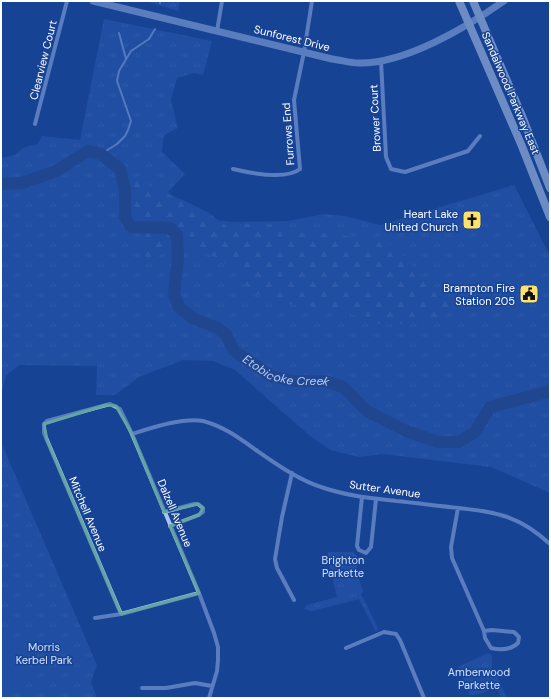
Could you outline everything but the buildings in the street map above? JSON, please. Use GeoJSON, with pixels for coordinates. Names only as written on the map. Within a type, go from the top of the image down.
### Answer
{"type":"FeatureCollection","features":[{"type":"Feature","properties":{"kind":"main road","name":"Sandalwood Parkway East"},"geometry":{"type":"LineString","coordinates":[[459,1],[521,144],[550,217]]}},
{"type":"Feature","properties":{"kind":"main road","name":"Sandalwood Parkway East"},"geometry":{"type":"LineString","coordinates":[[473,1],[522,116],[550,188]]}},
{"type":"Feature","properties":{"kind":"street","name":"Clearview Court"},"geometry":{"type":"LineString","coordinates":[[35,124],[67,1]]}},
{"type":"Feature","properties":{"kind":"street","name":"Sunforest Drive"},"geometry":{"type":"LineString","coordinates":[[93,1],[332,59],[359,63],[381,61],[434,42],[470,24],[504,1]]}},
{"type":"Feature","properties":{"kind":"street"},"geometry":{"type":"LineString","coordinates":[[217,31],[222,1]]}},
{"type":"Feature","properties":{"kind":"street"},"geometry":{"type":"LineString","coordinates":[[304,52],[312,1]]}},
{"type":"Feature","properties":{"kind":"street","name":"Furrows End"},"geometry":{"type":"LineString","coordinates":[[232,169],[257,174],[294,174],[300,169],[294,100],[304,52]]}},
{"type":"Feature","properties":{"kind":"street","name":"Brower Court"},"geometry":{"type":"LineString","coordinates":[[381,61],[386,157],[391,169],[405,172],[468,151],[480,136]]}},
{"type":"Feature","properties":{"kind":"street","name":"Dalzell Avenue"},"geometry":{"type":"LineString","coordinates":[[48,421],[110,404],[120,409],[199,593],[214,633],[218,647],[218,660],[217,671],[209,698]]}},
{"type":"Feature","properties":{"kind":"street","name":"Mitchell Avenue"},"geometry":{"type":"LineString","coordinates":[[48,421],[44,424],[44,433],[121,614]]}},
{"type":"Feature","properties":{"kind":"street","name":"Sutter Avenue"},"geometry":{"type":"LineString","coordinates":[[132,434],[175,422],[201,421],[215,425],[235,434],[292,473],[323,488],[362,497],[458,508],[503,515],[515,520],[542,536],[550,544]]}},
{"type":"Feature","properties":{"kind":"street"},"geometry":{"type":"LineString","coordinates":[[292,473],[282,517],[275,559],[277,568],[294,600]]}},
{"type":"Feature","properties":{"kind":"street"},"geometry":{"type":"LineString","coordinates":[[362,497],[357,546],[359,550],[366,553],[371,547],[376,499]]}},
{"type":"Feature","properties":{"kind":"street"},"geometry":{"type":"LineString","coordinates":[[164,512],[194,504],[198,504],[203,508],[203,512],[199,516],[170,526]]}},
{"type":"Feature","properties":{"kind":"street"},"geometry":{"type":"LineString","coordinates":[[458,508],[451,546],[452,558],[484,631],[485,638],[491,648],[500,650],[514,647],[518,643],[519,637],[514,632],[492,630],[484,631]]}},
{"type":"Feature","properties":{"kind":"street"},"geometry":{"type":"LineString","coordinates":[[95,618],[121,614],[199,593]]}},
{"type":"Feature","properties":{"kind":"street"},"geometry":{"type":"LineString","coordinates":[[346,648],[384,632],[396,634],[400,640],[424,698]]}},
{"type":"Feature","properties":{"kind":"street"},"geometry":{"type":"LineString","coordinates":[[142,688],[166,688],[195,683],[212,686]]}},
{"type":"Feature","properties":{"kind":"highlighted area"},"geometry":{"type":"Polygon","coordinates":[[[106,405],[116,406],[132,434],[164,512],[198,504],[203,508],[199,515],[170,526],[199,593],[121,614],[47,440],[44,424],[106,405]]]}},
{"type":"Feature","properties":{"kind":"green space"},"geometry":{"type":"Polygon","coordinates":[[[145,1],[180,1],[178,11],[145,1]]]}},
{"type":"Feature","properties":{"kind":"green space"},"geometry":{"type":"Polygon","coordinates":[[[104,19],[212,41],[203,75],[194,73],[177,78],[171,100],[178,128],[164,135],[162,152],[185,174],[168,192],[201,218],[233,222],[289,221],[323,214],[345,216],[380,225],[514,185],[550,256],[550,493],[491,467],[382,454],[359,457],[330,450],[309,435],[235,370],[213,361],[183,360],[139,377],[115,395],[96,395],[97,366],[19,365],[6,376],[1,395],[1,158],[15,155],[23,148],[38,144],[42,136],[80,140],[104,19]]]}},
{"type":"Feature","properties":{"kind":"green space"},"geometry":{"type":"Polygon","coordinates":[[[135,179],[209,213],[227,227],[257,222],[306,234],[331,233],[394,245],[410,264],[439,291],[450,308],[428,322],[382,325],[339,310],[272,302],[248,288],[241,277],[227,264],[199,248],[181,245],[152,259],[146,257],[138,227],[126,194],[135,179]]]}},
{"type":"Feature","properties":{"kind":"green space","name":"Morris Kerbel Park"},"geometry":{"type":"Polygon","coordinates":[[[1,442],[97,665],[91,682],[97,698],[1,698],[1,442]]]}},
{"type":"Feature","properties":{"kind":"green space","name":"Brighton Parkette"},"geometry":{"type":"Polygon","coordinates":[[[328,552],[353,552],[357,556],[357,571],[363,592],[361,594],[378,628],[376,632],[359,599],[312,611],[304,609],[307,605],[337,597],[330,569],[328,552]]]}},
{"type":"Feature","properties":{"kind":"green space"},"geometry":{"type":"Polygon","coordinates":[[[1,636],[35,646],[31,661],[24,674],[8,690],[1,694],[1,636]]]}},
{"type":"Feature","properties":{"kind":"green space","name":"Amberwood Parkette"},"geometry":{"type":"Polygon","coordinates":[[[488,653],[492,655],[492,670],[498,678],[507,698],[501,698],[497,687],[483,693],[470,695],[458,667],[488,653]]]}},
{"type":"Feature","properties":{"kind":"waterway"},"geometry":{"type":"LineString","coordinates":[[101,154],[117,144],[125,136],[131,121],[117,81],[119,71],[131,51],[149,39],[155,29]]}},
{"type":"Feature","properties":{"kind":"waterway"},"geometry":{"type":"LineString","coordinates":[[119,33],[126,59]]}},
{"type":"Feature","properties":{"kind":"waterway","name":"Etobicoke Creek"},"geometry":{"type":"LineString","coordinates":[[1,184],[22,183],[56,171],[88,151],[101,154],[120,169],[125,190],[125,217],[131,227],[170,228],[177,235],[178,258],[174,294],[179,307],[194,319],[218,328],[227,336],[234,351],[271,376],[293,381],[325,381],[343,387],[367,411],[406,431],[438,442],[459,442],[475,432],[490,407],[550,391]]}},
{"type":"Feature","properties":{"kind":"place","name":"Heart Lake United Church"},"geometry":{"type":"Point","coordinates":[472,220]}},
{"type":"Feature","properties":{"kind":"place","name":"Brampton Fire Station 205"},"geometry":{"type":"Point","coordinates":[529,294]}}]}
